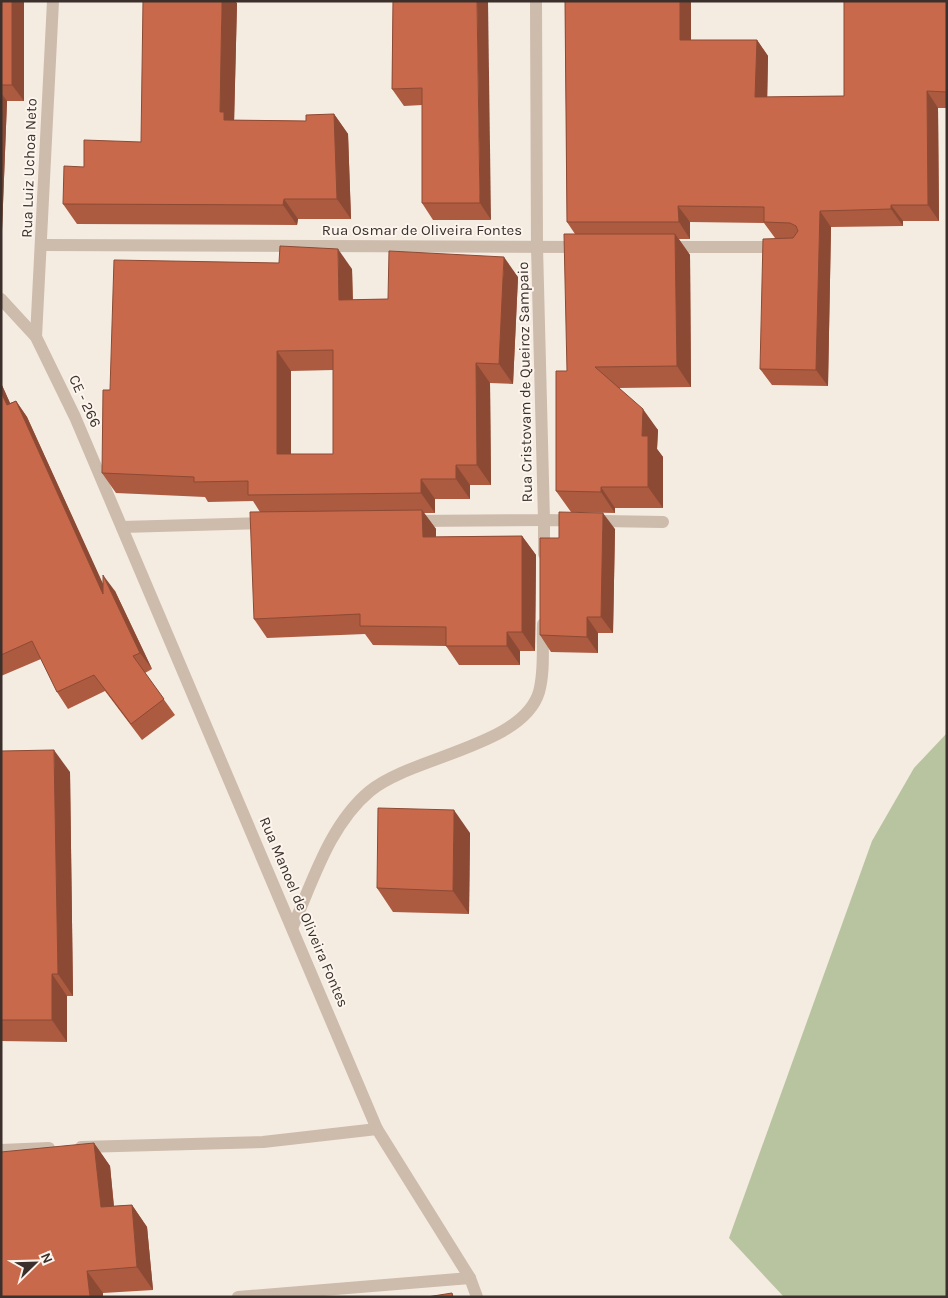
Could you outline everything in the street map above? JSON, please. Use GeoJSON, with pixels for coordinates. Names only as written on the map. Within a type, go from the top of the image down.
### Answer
{"type":"FeatureCollection","features":[{"type":"Feature","properties":{"kind":"street","name":"Rua Luiz Uchoa Neto"},"geometry":{"type":"LineString","coordinates":[[36,336],[53,1]]}},
{"type":"Feature","properties":{"kind":"street","name":"Rua Cristovam de Queiroz Sampaio"},"geometry":{"type":"LineString","coordinates":[[404,522],[544,520],[537,247],[536,1]]}},
{"type":"Feature","properties":{"kind":"street","name":"Rua Osmar de Oliveira Fontes"},"geometry":{"type":"LineString","coordinates":[[42,245],[596,247]]}},
{"type":"Feature","properties":{"kind":"street"},"geometry":{"type":"LineString","coordinates":[[655,247],[792,247]]}},
{"type":"Feature","properties":{"kind":"street","name":"CE - 266"},"geometry":{"type":"LineString","coordinates":[[1,299],[36,336],[76,417],[122,527]]}},
{"type":"Feature","properties":{"kind":"street"},"geometry":{"type":"LineString","coordinates":[[544,569],[544,520],[663,522]]}},
{"type":"Feature","properties":{"kind":"street"},"geometry":{"type":"LineString","coordinates":[[122,527],[274,523]]}},
{"type":"Feature","properties":{"kind":"street","name":"Rua Manoel de Oliveira Fontes"},"geometry":{"type":"LineString","coordinates":[[122,527],[293,926],[377,1129],[470,1278],[477,1297]]}},
{"type":"Feature","properties":{"kind":"street"},"geometry":{"type":"LineString","coordinates":[[293,926],[338,829],[350,811],[371,790],[408,769],[499,734],[530,710],[539,693],[543,671],[543,608]]}},
{"type":"Feature","properties":{"kind":"street"},"geometry":{"type":"LineString","coordinates":[[1,1150],[263,1142],[377,1129]]}},
{"type":"Feature","properties":{"kind":"street"},"geometry":{"type":"LineString","coordinates":[[238,1297],[470,1278]]}},
{"type":"Feature","properties":{"kind":"green space"},"geometry":{"type":"Polygon","coordinates":[[[947,733],[947,1297],[784,1297],[729,1238],[872,841],[914,768],[947,733]]]}},
{"type":"Feature","properties":{"kind":"building"},"geometry":{"type":"Polygon","coordinates":[[[1,1],[12,1],[12,85],[1,85],[1,1]]]}},
{"type":"Feature","properties":{"kind":"building"},"geometry":{"type":"Polygon","coordinates":[[[143,1],[222,1],[220,112],[224,112],[224,120],[306,121],[306,115],[334,114],[337,199],[284,199],[283,205],[63,204],[64,166],[84,167],[84,140],[141,142],[143,1]]]}},
{"type":"Feature","properties":{"kind":"building"},"geometry":{"type":"Polygon","coordinates":[[[393,1],[477,1],[480,203],[422,203],[422,88],[392,89],[393,1]]]}},
{"type":"Feature","properties":{"kind":"building"},"geometry":{"type":"Polygon","coordinates":[[[565,1],[680,1],[680,40],[757,40],[755,97],[844,96],[844,1],[947,1],[947,92],[927,91],[928,205],[891,205],[891,209],[820,211],[816,370],[760,369],[763,239],[793,238],[798,231],[796,226],[790,223],[764,222],[764,207],[678,206],[679,222],[567,222],[565,1]]]}},
{"type":"Feature","properties":{"kind":"building"},"geometry":{"type":"Polygon","coordinates":[[[564,234],[675,234],[677,366],[595,367],[643,409],[642,436],[648,436],[648,487],[601,487],[601,492],[556,491],[556,371],[567,371],[564,234]]]}},
{"type":"Feature","properties":{"kind":"building"},"geometry":{"type":"Polygon","coordinates":[[[280,246],[338,249],[339,300],[388,299],[389,251],[504,257],[499,364],[476,363],[477,465],[456,465],[456,479],[421,479],[421,493],[248,495],[248,481],[194,482],[194,477],[102,473],[103,390],[110,390],[114,260],[279,263],[280,246]],[[333,350],[277,351],[277,454],[333,454],[333,350]]]}},
{"type":"Feature","properties":{"kind":"building"},"geometry":{"type":"Polygon","coordinates":[[[1,392],[7,405],[16,401],[103,594],[103,575],[140,653],[133,656],[164,699],[131,724],[94,675],[57,692],[32,641],[1,655],[1,392]]]}},
{"type":"Feature","properties":{"kind":"building"},"geometry":{"type":"Polygon","coordinates":[[[422,510],[423,537],[522,536],[522,632],[507,632],[507,646],[446,646],[446,627],[360,626],[360,614],[254,619],[250,512],[422,510]]]}},
{"type":"Feature","properties":{"kind":"building"},"geometry":{"type":"Polygon","coordinates":[[[559,512],[603,513],[601,617],[587,617],[587,637],[540,635],[540,538],[559,538],[559,512]]]}},
{"type":"Feature","properties":{"kind":"building"},"geometry":{"type":"Polygon","coordinates":[[[54,750],[58,974],[52,974],[52,1020],[1,1020],[1,751],[54,750]]]}},
{"type":"Feature","properties":{"kind":"building"},"geometry":{"type":"Polygon","coordinates":[[[378,808],[454,810],[453,891],[377,888],[378,808]]]}},
{"type":"Feature","properties":{"kind":"building"},"geometry":{"type":"Polygon","coordinates":[[[94,1143],[101,1207],[132,1205],[137,1267],[87,1271],[90,1297],[1,1297],[1,1152],[94,1143]]]}},
{"type":"Feature","properties":{"kind":"building"},"geometry":{"type":"Polygon","coordinates":[[[452,1293],[453,1297],[427,1297],[452,1293]]]}}]}
